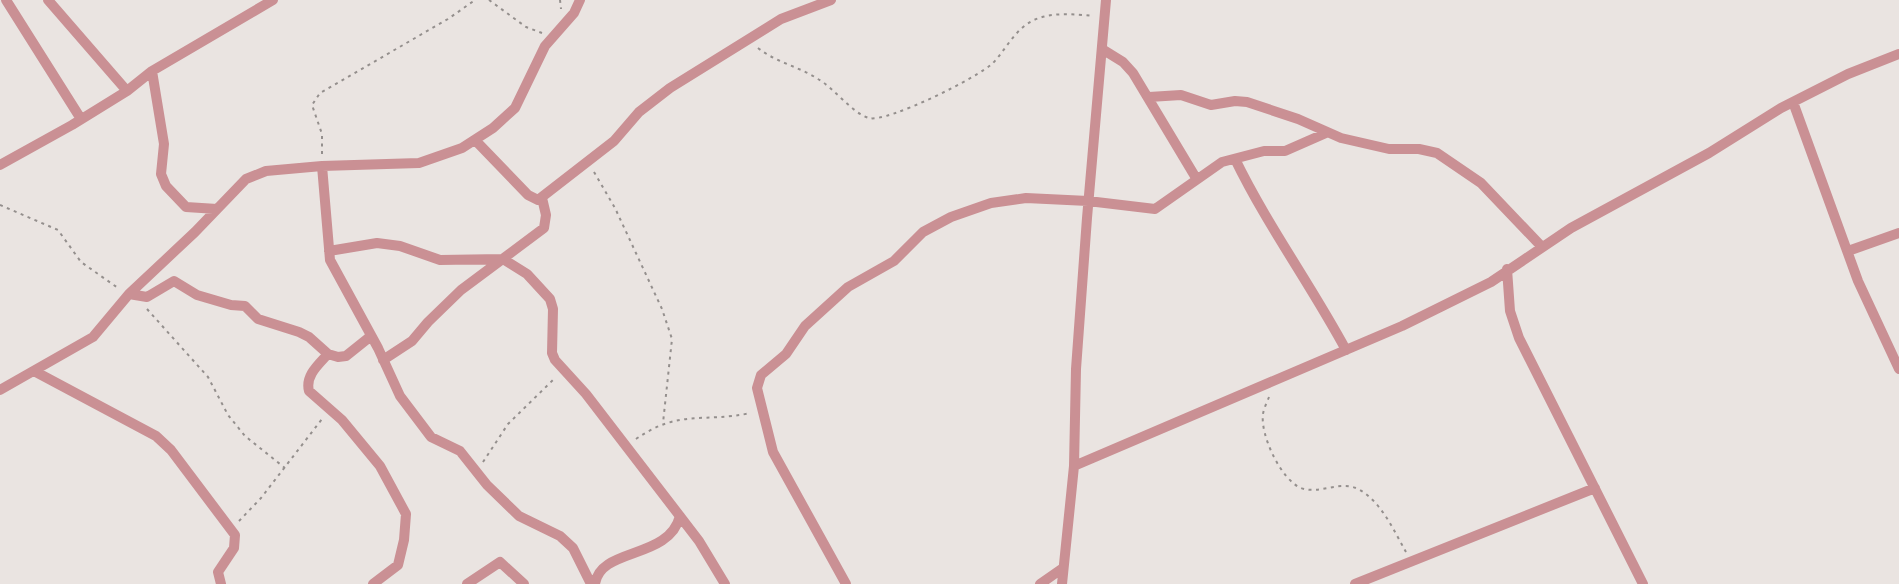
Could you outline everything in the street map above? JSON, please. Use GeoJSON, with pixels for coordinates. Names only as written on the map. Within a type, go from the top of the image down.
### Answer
{"type":"FeatureCollection","features":[{"type":"Feature","properties":{"kind":"street"},"geometry":{"type":"LineString","coordinates":[[0,4],[5,0],[81,119]]}},
{"type":"Feature","properties":{"kind":"street"},"geometry":{"type":"LineString","coordinates":[[48,0],[127,91]]}},
{"type":"Feature","properties":{"kind":"street"},"geometry":{"type":"LineString","coordinates":[[0,165],[81,119],[127,91],[152,71],[273,0]]}},
{"type":"Feature","properties":{"kind":"street"},"geometry":{"type":"LineString","coordinates":[[0,390],[93,337],[240,184],[253,176],[266,171],[322,166],[419,164],[438,159],[493,128],[515,108],[553,35],[569,20],[580,0]]}},
{"type":"Feature","properties":{"kind":"street"},"geometry":{"type":"LineString","coordinates":[[475,140],[528,195],[538,200],[614,141],[639,112],[670,88],[747,38],[781,19],[831,0]]}},
{"type":"Feature","properties":{"kind":"street"},"geometry":{"type":"LineString","coordinates":[[1062,584],[1074,466],[1076,369],[1106,0]]}},
{"type":"Feature","properties":{"kind":"street"},"geometry":{"type":"LineString","coordinates":[[1102,49],[1123,62],[1149,97],[1196,178]]}},
{"type":"Feature","properties":{"kind":"street"},"geometry":{"type":"LineString","coordinates":[[1074,466],[1346,350],[1481,287],[1542,247],[1793,102],[1848,74],[1899,54]]}},
{"type":"Feature","properties":{"kind":"street"},"geometry":{"type":"LineString","coordinates":[[152,71],[164,144],[160,168],[166,186],[186,207],[217,209]]}},
{"type":"Feature","properties":{"kind":"street"},"geometry":{"type":"LineString","coordinates":[[1149,97],[1181,94],[1211,105],[1235,101],[1247,102],[1298,119],[1326,133],[1389,149],[1419,149],[1437,153],[1481,183],[1542,247]]}},
{"type":"Feature","properties":{"kind":"street"},"geometry":{"type":"LineString","coordinates":[[1793,102],[1858,281],[1899,369]]}},
{"type":"Feature","properties":{"kind":"street"},"geometry":{"type":"LineString","coordinates":[[846,584],[773,452],[757,388],[759,379],[786,354],[805,326],[848,287],[894,261],[930,227],[951,217],[1002,200],[1044,198],[1155,209],[1196,178],[1222,162],[1264,151],[1285,151],[1326,133]]}},
{"type":"Feature","properties":{"kind":"street"},"geometry":{"type":"LineString","coordinates":[[1235,159],[1263,213],[1317,297],[1346,350]]}},
{"type":"Feature","properties":{"kind":"street"},"geometry":{"type":"LineString","coordinates":[[322,166],[329,251],[336,274],[371,336],[400,396],[431,437],[460,451],[519,516],[560,536],[573,548],[593,584]]}},
{"type":"Feature","properties":{"kind":"street"},"geometry":{"type":"LineString","coordinates":[[383,360],[412,341],[440,309],[544,228],[546,215],[542,198]]}},
{"type":"Feature","properties":{"kind":"street"},"geometry":{"type":"LineString","coordinates":[[1848,251],[1899,233]]}},
{"type":"Feature","properties":{"kind":"street"},"geometry":{"type":"LineString","coordinates":[[329,251],[377,243],[400,246],[440,260],[503,259],[527,274],[550,299],[553,309],[552,353],[699,541],[725,584]]}},
{"type":"Feature","properties":{"kind":"street"},"geometry":{"type":"LineString","coordinates":[[1507,269],[1510,311],[1519,338],[1643,584]]}},
{"type":"Feature","properties":{"kind":"street"},"geometry":{"type":"LineString","coordinates":[[132,295],[147,297],[174,281],[197,295],[231,305],[245,306],[261,321],[309,337],[328,354],[338,357],[346,356],[371,336]]}},
{"type":"Feature","properties":{"kind":"street"},"geometry":{"type":"LineString","coordinates":[[328,354],[312,373],[308,385],[312,395],[342,420],[380,466],[406,514],[404,540],[398,565],[373,584]]}},
{"type":"Feature","properties":{"kind":"street"},"geometry":{"type":"LineString","coordinates":[[34,371],[156,436],[171,450],[232,528],[236,542],[218,572],[221,584]]}},
{"type":"Feature","properties":{"kind":"street"},"geometry":{"type":"LineString","coordinates":[[1355,584],[1410,560],[1595,488]]}},
{"type":"Feature","properties":{"kind":"street"},"geometry":{"type":"LineString","coordinates":[[593,584],[598,574],[607,565],[646,550],[670,535],[677,526],[680,516]]}},
{"type":"Feature","properties":{"kind":"street"},"geometry":{"type":"LineString","coordinates":[[467,584],[500,562],[524,584]]}},
{"type":"Feature","properties":{"kind":"street"},"geometry":{"type":"LineString","coordinates":[[1040,584],[1064,568]]}},
{"type":"Feature","properties":{"kind":"path"},"geometry":{"type":"LineString","coordinates":[[322,166],[322,134],[312,105],[315,98],[448,19],[475,0]]}},
{"type":"Feature","properties":{"kind":"path"},"geometry":{"type":"LineString","coordinates":[[489,0],[526,27],[539,33],[553,35]]}},
{"type":"Feature","properties":{"kind":"path"},"geometry":{"type":"LineString","coordinates":[[747,38],[774,60],[819,79],[861,114],[877,119],[916,106],[976,75],[994,62],[1016,34],[1036,19],[1075,14],[1105,18]]}},
{"type":"Feature","properties":{"kind":"path"},"geometry":{"type":"LineString","coordinates":[[587,162],[615,208],[662,309],[672,339],[663,423]]}},
{"type":"Feature","properties":{"kind":"path"},"geometry":{"type":"LineString","coordinates":[[0,205],[58,230],[81,262],[132,295],[208,377],[228,415],[245,436],[285,468]]}},
{"type":"Feature","properties":{"kind":"path"},"geometry":{"type":"LineString","coordinates":[[478,473],[488,452],[508,424],[564,370]]}},
{"type":"Feature","properties":{"kind":"path"},"geometry":{"type":"LineString","coordinates":[[1278,379],[1263,414],[1267,441],[1281,469],[1300,488],[1347,485],[1359,489],[1387,519],[1410,560]]}},
{"type":"Feature","properties":{"kind":"path"},"geometry":{"type":"LineString","coordinates":[[232,528],[261,498],[309,433],[330,410]]}},
{"type":"Feature","properties":{"kind":"path"},"geometry":{"type":"LineString","coordinates":[[625,447],[663,423],[678,418],[731,417],[762,411]]}}]}
